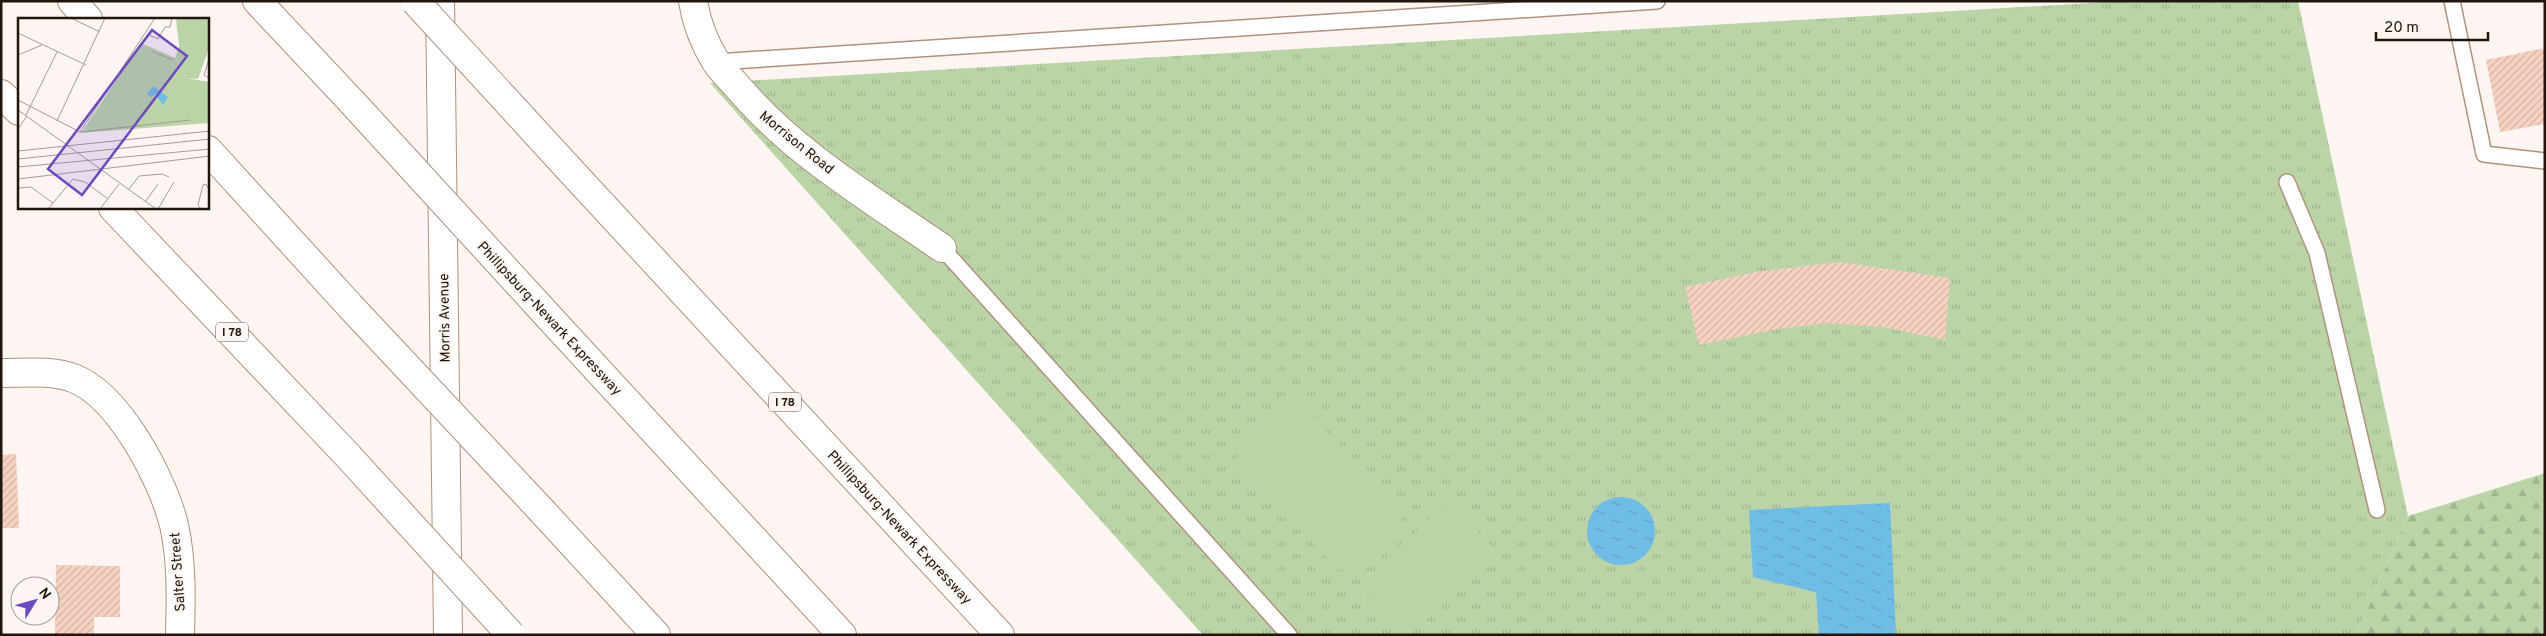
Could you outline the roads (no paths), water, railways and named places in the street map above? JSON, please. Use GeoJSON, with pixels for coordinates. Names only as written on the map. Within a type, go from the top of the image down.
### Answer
{"type":"FeatureCollection","features":[{"type":"Feature","properties":{"kind":"main road"},"geometry":{"type":"LineString","coordinates":[[72,1],[87,18]]}},
{"type":"Feature","properties":{"kind":"main road","name":"Phillipsburg-Newark Expressway"},"geometry":{"type":"LineString","coordinates":[[257,1],[842,635]]}},
{"type":"Feature","properties":{"kind":"main road","name":"Phillipsburg-Newark Expressway"},"geometry":{"type":"LineString","coordinates":[[414,1],[1000,635]]}},
{"type":"Feature","properties":{"kind":"main road","name":"Morris Avenue"},"geometry":{"type":"LineString","coordinates":[[440,1],[448,635]]}},
{"type":"Feature","properties":{"kind":"main road","name":"Morrison Road"},"geometry":{"type":"LineString","coordinates":[[692,1],[695,17],[716,62],[754,106],[788,137],[846,182],[942,248]]}},
{"type":"Feature","properties":{"kind":"main road"},"geometry":{"type":"LineString","coordinates":[[1,94],[18,110]]}},
{"type":"Feature","properties":{"kind":"main road"},"geometry":{"type":"LineString","coordinates":[[209,151],[350,306],[656,635]]}},
{"type":"Feature","properties":{"kind":"main road","name":"I 78"},"geometry":{"type":"LineString","coordinates":[[115,209],[349,457],[511,635]]}},
{"type":"Feature","properties":{"kind":"main road","name":"Salter Street"},"geometry":{"type":"LineString","coordinates":[[1,373],[50,374],[73,378],[85,384],[113,409],[139,446],[160,486],[173,524],[179,558],[180,635]]}},
{"type":"Feature","properties":{"kind":"lane"},"geometry":{"type":"LineString","coordinates":[[716,62],[1657,1]]}},
{"type":"Feature","properties":{"kind":"lane"},"geometry":{"type":"LineString","coordinates":[[2452,1],[2484,154],[2545,161]]}},
{"type":"Feature","properties":{"kind":"lane"},"geometry":{"type":"LineString","coordinates":[[2286,182],[2317,253],[2377,510]]}},
{"type":"Feature","properties":{"kind":"lane"},"geometry":{"type":"LineString","coordinates":[[942,248],[1288,635]]}},
{"type":"Feature","properties":{"kind":"water"},"geometry":{"type":"Polygon","coordinates":[[[1614,497],[1628,497],[1640,502],[1650,512],[1655,524],[1655,538],[1650,550],[1640,560],[1628,565],[1614,565],[1602,560],[1592,550],[1587,538],[1587,524],[1592,512],[1602,502],[1614,497]]]}},
{"type":"Feature","properties":{"kind":"water"},"geometry":{"type":"Polygon","coordinates":[[[1890,503],[1896,635],[1819,635],[1816,592],[1753,577],[1749,510],[1890,503]]]}}]}
